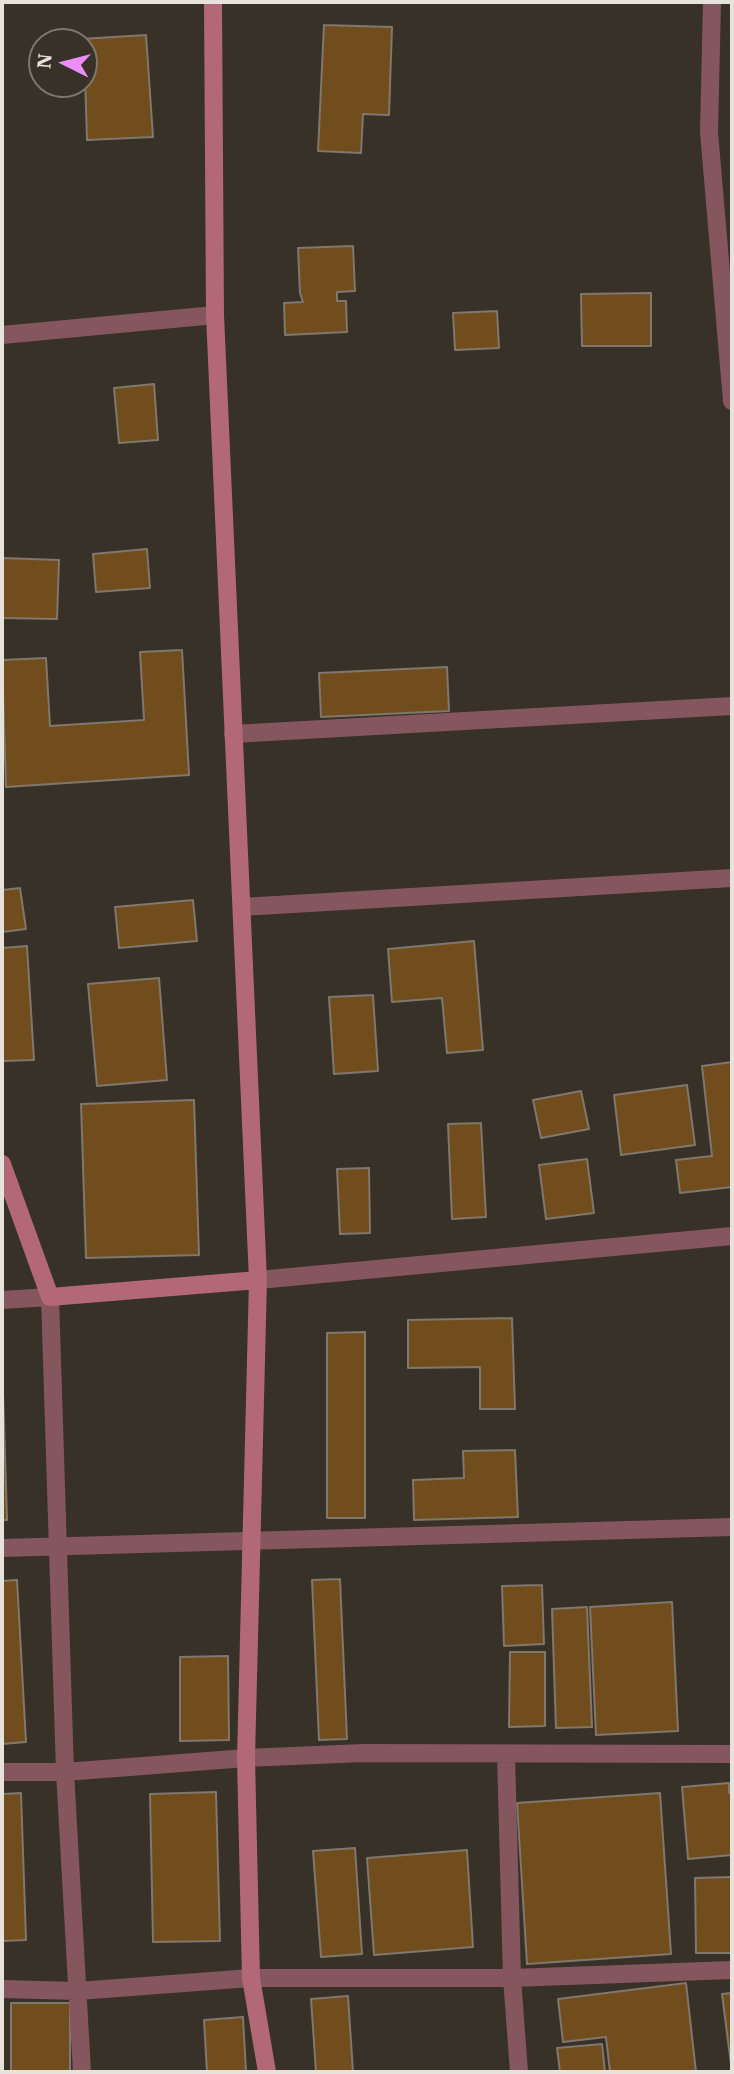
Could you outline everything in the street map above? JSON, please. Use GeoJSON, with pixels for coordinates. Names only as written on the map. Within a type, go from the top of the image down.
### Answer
{"type":"FeatureCollection","features":[{"type":"Feature","properties":{"kind":"street"},"geometry":{"type":"LineString","coordinates":[[213,2],[215,315],[258,1280],[246,1758],[251,1978],[267,2072]]}},
{"type":"Feature","properties":{"kind":"street"},"geometry":{"type":"LineString","coordinates":[[712,2],[709,132],[732,401]]}},
{"type":"Feature","properties":{"kind":"street"},"geometry":{"type":"LineString","coordinates":[[2,335],[215,315]]}},
{"type":"Feature","properties":{"kind":"street"},"geometry":{"type":"LineString","coordinates":[[233,734],[732,706]]}},
{"type":"Feature","properties":{"kind":"street"},"geometry":{"type":"LineString","coordinates":[[242,907],[732,878]]}},
{"type":"Feature","properties":{"kind":"street"},"geometry":{"type":"LineString","coordinates":[[2,1164],[50,1297],[60,1546],[65,1772],[82,2072]]}},
{"type":"Feature","properties":{"kind":"street"},"geometry":{"type":"LineString","coordinates":[[2,1300],[258,1280],[732,1236]]}},
{"type":"Feature","properties":{"kind":"street"},"geometry":{"type":"LineString","coordinates":[[2,1548],[732,1527]]}},
{"type":"Feature","properties":{"kind":"street"},"geometry":{"type":"LineString","coordinates":[[2,1772],[65,1772],[246,1758],[363,1753],[732,1754]]}},
{"type":"Feature","properties":{"kind":"street"},"geometry":{"type":"LineString","coordinates":[[506,1755],[512,1978],[519,2072]]}},
{"type":"Feature","properties":{"kind":"street"},"geometry":{"type":"LineString","coordinates":[[2,1989],[78,1991],[251,1978],[512,1978],[732,1970]]}},
{"type":"Feature","properties":{"kind":"building"},"geometry":{"type":"Polygon","coordinates":[[[324,25],[392,27],[389,115],[363,114],[361,153],[318,151],[324,25]]]}},
{"type":"Feature","properties":{"kind":"building"},"geometry":{"type":"Polygon","coordinates":[[[146,35],[153,137],[87,140],[86,98],[98,98],[98,38],[146,35]]]}},
{"type":"Feature","properties":{"kind":"building"},"geometry":{"type":"Polygon","coordinates":[[[353,246],[355,291],[337,292],[337,301],[346,301],[347,332],[285,335],[284,303],[303,302],[300,293],[298,248],[353,246]]]}},
{"type":"Feature","properties":{"kind":"building"},"geometry":{"type":"Polygon","coordinates":[[[651,293],[651,346],[582,346],[581,294],[651,293]]]}},
{"type":"Feature","properties":{"kind":"building"},"geometry":{"type":"Polygon","coordinates":[[[497,311],[499,348],[455,350],[453,313],[497,311]]]}},
{"type":"Feature","properties":{"kind":"building"},"geometry":{"type":"Polygon","coordinates":[[[154,384],[158,440],[119,443],[114,388],[154,384]]]}},
{"type":"Feature","properties":{"kind":"building"},"geometry":{"type":"Polygon","coordinates":[[[147,549],[150,588],[96,592],[93,554],[147,549]]]}},
{"type":"Feature","properties":{"kind":"building"},"geometry":{"type":"Polygon","coordinates":[[[2,558],[59,560],[57,619],[2,618],[2,558]]]}},
{"type":"Feature","properties":{"kind":"building"},"geometry":{"type":"Polygon","coordinates":[[[182,650],[189,775],[6,787],[2,660],[46,658],[50,726],[144,720],[140,652],[182,650]]]}},
{"type":"Feature","properties":{"kind":"building"},"geometry":{"type":"Polygon","coordinates":[[[447,667],[449,711],[321,717],[319,673],[447,667]]]}},
{"type":"Feature","properties":{"kind":"building"},"geometry":{"type":"Polygon","coordinates":[[[20,888],[26,929],[2,932],[2,890],[20,888]]]}},
{"type":"Feature","properties":{"kind":"building"},"geometry":{"type":"Polygon","coordinates":[[[193,900],[197,941],[119,948],[115,907],[193,900]]]}},
{"type":"Feature","properties":{"kind":"building"},"geometry":{"type":"Polygon","coordinates":[[[474,941],[483,1050],[447,1053],[442,998],[392,1002],[388,949],[474,941]]]}},
{"type":"Feature","properties":{"kind":"building"},"geometry":{"type":"Polygon","coordinates":[[[27,946],[34,1060],[2,1061],[2,948],[27,946]]]}},
{"type":"Feature","properties":{"kind":"building"},"geometry":{"type":"Polygon","coordinates":[[[159,978],[167,1080],[97,1086],[88,984],[159,978]]]}},
{"type":"Feature","properties":{"kind":"building"},"geometry":{"type":"Polygon","coordinates":[[[373,995],[378,1071],[334,1074],[329,997],[373,995]]]}},
{"type":"Feature","properties":{"kind":"building"},"geometry":{"type":"Polygon","coordinates":[[[732,1062],[732,1187],[680,1193],[676,1160],[712,1156],[702,1066],[732,1062]]]}},
{"type":"Feature","properties":{"kind":"building"},"geometry":{"type":"Polygon","coordinates":[[[687,1085],[695,1145],[621,1155],[614,1095],[687,1085]]]}},
{"type":"Feature","properties":{"kind":"building"},"geometry":{"type":"Polygon","coordinates":[[[581,1091],[589,1129],[541,1138],[533,1100],[581,1091]]]}},
{"type":"Feature","properties":{"kind":"building"},"geometry":{"type":"Polygon","coordinates":[[[194,1100],[199,1255],[86,1258],[81,1104],[194,1100]]]}},
{"type":"Feature","properties":{"kind":"building"},"geometry":{"type":"Polygon","coordinates":[[[481,1123],[486,1217],[452,1219],[448,1124],[481,1123]]]}},
{"type":"Feature","properties":{"kind":"building"},"geometry":{"type":"Polygon","coordinates":[[[587,1159],[594,1213],[546,1219],[539,1165],[587,1159]]]}},
{"type":"Feature","properties":{"kind":"building"},"geometry":{"type":"Polygon","coordinates":[[[369,1168],[370,1233],[340,1234],[337,1169],[369,1168]]]}},
{"type":"Feature","properties":{"kind":"building"},"geometry":{"type":"Polygon","coordinates":[[[512,1318],[515,1409],[480,1409],[480,1367],[408,1368],[408,1320],[512,1318]]]}},
{"type":"Feature","properties":{"kind":"building"},"geometry":{"type":"Polygon","coordinates":[[[365,1332],[365,1518],[327,1518],[327,1333],[365,1332]]]}},
{"type":"Feature","properties":{"kind":"building"},"geometry":{"type":"Polygon","coordinates":[[[2,1360],[7,1520],[2,1520],[2,1360]]]}},
{"type":"Feature","properties":{"kind":"building"},"geometry":{"type":"Polygon","coordinates":[[[515,1450],[518,1517],[414,1520],[413,1480],[464,1478],[463,1451],[515,1450]]]}},
{"type":"Feature","properties":{"kind":"building"},"geometry":{"type":"Polygon","coordinates":[[[340,1579],[347,1739],[319,1740],[312,1580],[340,1579]]]}},
{"type":"Feature","properties":{"kind":"building"},"geometry":{"type":"Polygon","coordinates":[[[17,1580],[26,1742],[2,1744],[2,1581],[17,1580]]]}},
{"type":"Feature","properties":{"kind":"building"},"geometry":{"type":"Polygon","coordinates":[[[542,1585],[544,1644],[504,1646],[502,1586],[542,1585]]]}},
{"type":"Feature","properties":{"kind":"building"},"geometry":{"type":"Polygon","coordinates":[[[672,1602],[678,1731],[596,1735],[590,1607],[672,1602]]]}},
{"type":"Feature","properties":{"kind":"building"},"geometry":{"type":"Polygon","coordinates":[[[587,1607],[592,1727],[556,1728],[552,1609],[587,1607]]]}},
{"type":"Feature","properties":{"kind":"building"},"geometry":{"type":"Polygon","coordinates":[[[510,1652],[545,1652],[545,1726],[509,1727],[510,1652]]]}},
{"type":"Feature","properties":{"kind":"building"},"geometry":{"type":"Polygon","coordinates":[[[228,1656],[229,1740],[180,1741],[180,1657],[228,1656]]]}},
{"type":"Feature","properties":{"kind":"building"},"geometry":{"type":"Polygon","coordinates":[[[729,1783],[729,1793],[732,1793],[732,1855],[688,1859],[682,1787],[729,1783]]]}},
{"type":"Feature","properties":{"kind":"building"},"geometry":{"type":"Polygon","coordinates":[[[216,1792],[220,1941],[153,1942],[150,1794],[216,1792]]]}},
{"type":"Feature","properties":{"kind":"building"},"geometry":{"type":"Polygon","coordinates":[[[21,1793],[26,1940],[2,1941],[2,1794],[21,1793]]]}},
{"type":"Feature","properties":{"kind":"building"},"geometry":{"type":"Polygon","coordinates":[[[660,1793],[671,1954],[527,1964],[517,1803],[660,1793]]]}},
{"type":"Feature","properties":{"kind":"building"},"geometry":{"type":"Polygon","coordinates":[[[355,1848],[362,1954],[321,1957],[313,1851],[355,1848]]]}},
{"type":"Feature","properties":{"kind":"building"},"geometry":{"type":"Polygon","coordinates":[[[467,1850],[473,1947],[374,1955],[367,1858],[467,1850]]]}},
{"type":"Feature","properties":{"kind":"building"},"geometry":{"type":"Polygon","coordinates":[[[732,1877],[732,1953],[696,1953],[695,1878],[732,1877]]]}},
{"type":"Feature","properties":{"kind":"building"},"geometry":{"type":"Polygon","coordinates":[[[686,1983],[696,2072],[610,2072],[606,2037],[563,2042],[558,1999],[686,1983]]]}},
{"type":"Feature","properties":{"kind":"building"},"geometry":{"type":"Polygon","coordinates":[[[732,1993],[732,2072],[722,1994],[732,1993]]]}},
{"type":"Feature","properties":{"kind":"building"},"geometry":{"type":"Polygon","coordinates":[[[348,1996],[353,2072],[316,2072],[311,1999],[348,1996]]]}},
{"type":"Feature","properties":{"kind":"building"},"geometry":{"type":"Polygon","coordinates":[[[11,2003],[70,2003],[70,2072],[11,2072],[11,2003]]]}},
{"type":"Feature","properties":{"kind":"building"},"geometry":{"type":"Polygon","coordinates":[[[243,2017],[246,2072],[207,2072],[204,2020],[243,2017]]]}},
{"type":"Feature","properties":{"kind":"building"},"geometry":{"type":"Polygon","coordinates":[[[602,2044],[605,2072],[560,2072],[557,2048],[602,2044]]]}}]}
